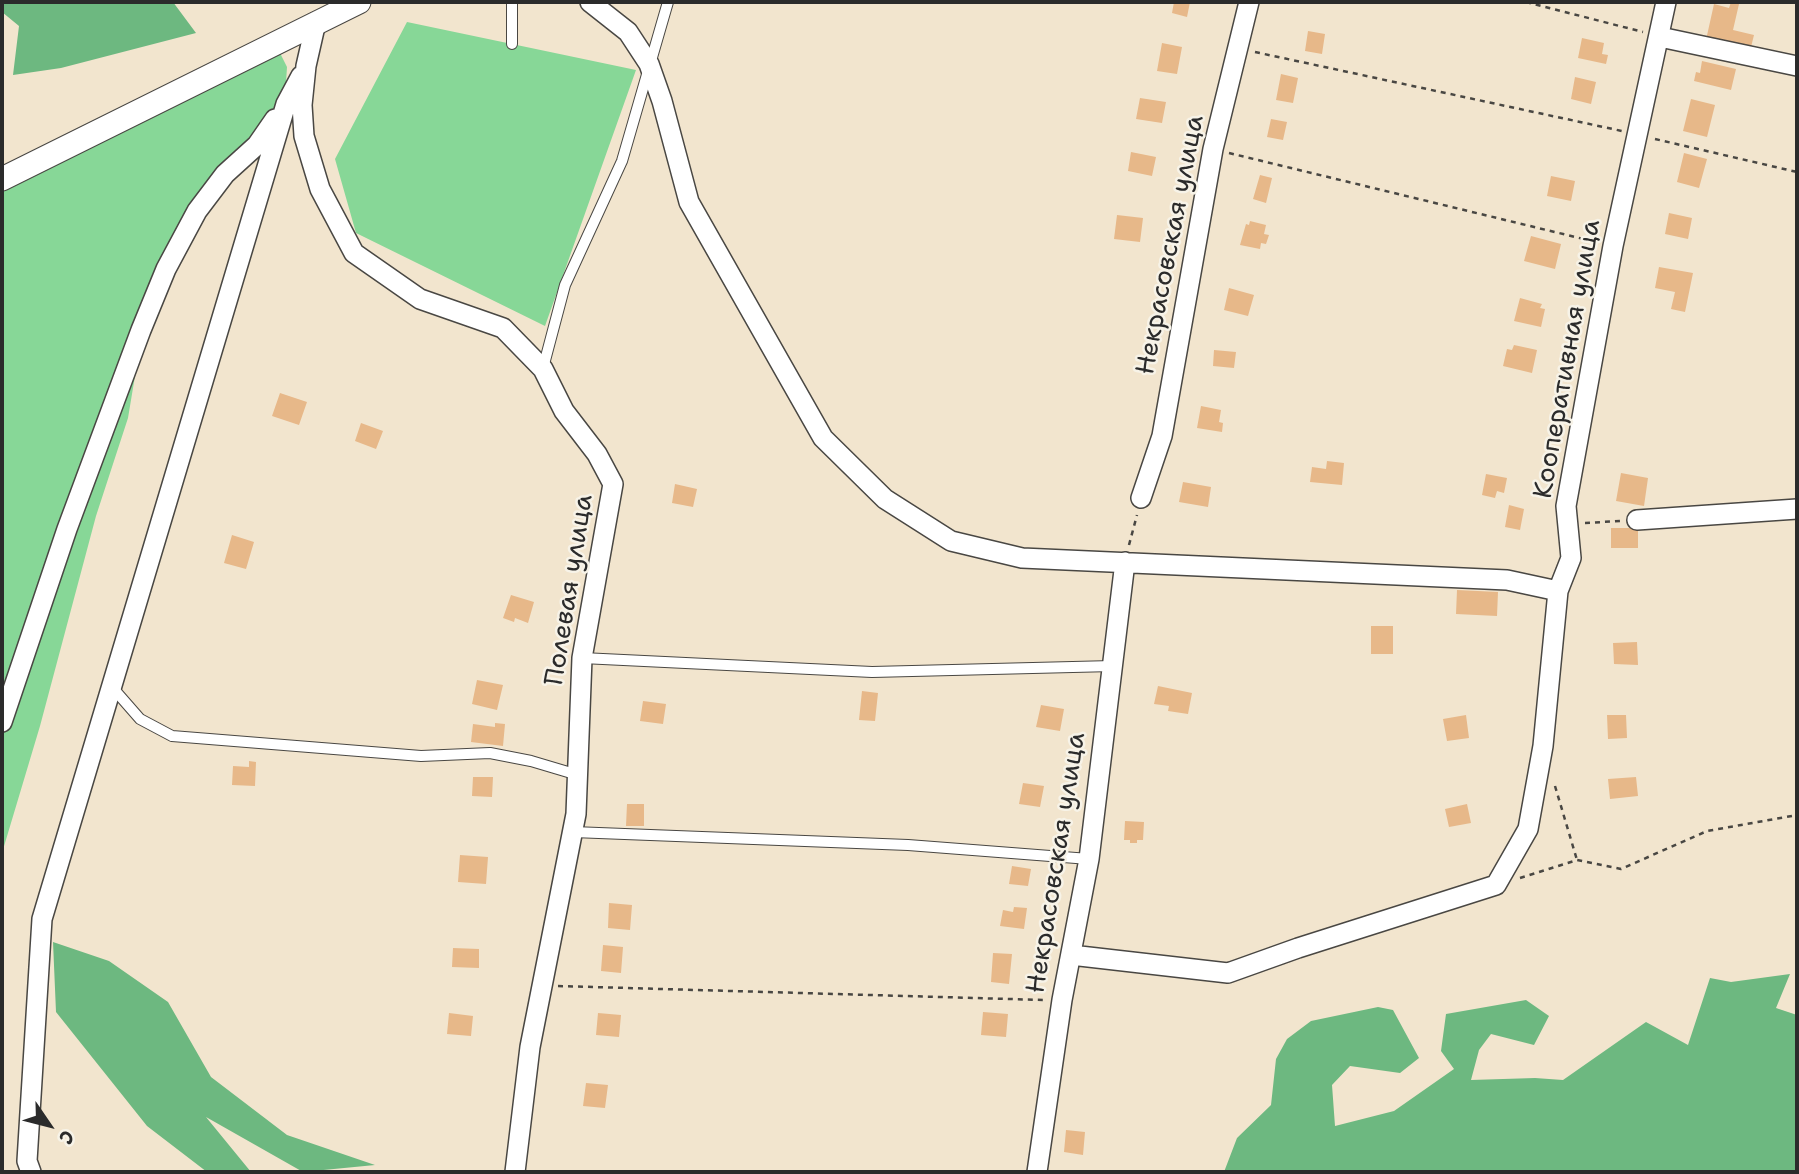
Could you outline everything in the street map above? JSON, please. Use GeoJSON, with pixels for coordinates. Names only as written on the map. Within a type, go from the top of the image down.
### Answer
{"type":"FeatureCollection","features":[{"type":"Feature","properties":{"kind":"street"},"geometry":{"type":"LineString","coordinates":[[2,179],[359,2]]}},
{"type":"Feature","properties":{"kind":"street"},"geometry":{"type":"LineString","coordinates":[[590,2],[628,32],[649,64],[662,101],[689,202],[823,438],[885,499],[951,541],[1022,558],[1507,580],[1558,591]]}},
{"type":"Feature","properties":{"kind":"street","name":"Некрасовская улица"},"geometry":{"type":"LineString","coordinates":[[1141,498],[1162,436],[1213,149],[1249,2]]}},
{"type":"Feature","properties":{"kind":"street","name":"Кооперативная улица"},"geometry":{"type":"LineString","coordinates":[[1496,885],[1528,829],[1543,746],[1558,591],[1571,558],[1566,506],[1613,246],[1666,2]]}},
{"type":"Feature","properties":{"kind":"street","name":"Полевая улица"},"geometry":{"type":"LineString","coordinates":[[317,22],[306,66],[302,105],[304,136],[320,189],[354,253],[420,299],[503,328],[543,369],[564,411],[597,454],[613,484],[582,659],[576,814],[530,1047],[515,1172]]}},
{"type":"Feature","properties":{"kind":"street"},"geometry":{"type":"LineString","coordinates":[[1660,37],[1797,66]]}},
{"type":"Feature","properties":{"kind":"street","name":"Полевая улица"},"geometry":{"type":"LineString","coordinates":[[31,1172],[27,1161],[42,919],[286,104],[306,66]]}},
{"type":"Feature","properties":{"kind":"street"},"geometry":{"type":"LineString","coordinates":[[2,722],[67,529],[166,269],[197,211],[225,174],[257,145],[286,104]]}},
{"type":"Feature","properties":{"kind":"street"},"geometry":{"type":"LineString","coordinates":[[1637,520],[1797,509]]}},
{"type":"Feature","properties":{"kind":"street","name":"Некрасовская улица"},"geometry":{"type":"LineString","coordinates":[[1037,1172],[1062,1000],[1089,859],[1125,562]]}},
{"type":"Feature","properties":{"kind":"street"},"geometry":{"type":"LineString","coordinates":[[1071,955],[1228,973],[1496,885]]}},
{"type":"Feature","properties":{"kind":"lane"},"geometry":{"type":"LineString","coordinates":[[512,2],[512,44]]}},
{"type":"Feature","properties":{"kind":"lane"},"geometry":{"type":"LineString","coordinates":[[543,369],[565,285],[622,161],[668,2]]}},
{"type":"Feature","properties":{"kind":"lane"},"geometry":{"type":"LineString","coordinates":[[582,659],[872,672],[1113,666]]}},
{"type":"Feature","properties":{"kind":"lane"},"geometry":{"type":"LineString","coordinates":[[111,687],[140,719],[172,736],[421,756],[490,753],[531,761],[578,775]]}},
{"type":"Feature","properties":{"kind":"lane"},"geometry":{"type":"LineString","coordinates":[[573,832],[908,845],[1089,859]]}},
{"type":"Feature","properties":{"kind":"path"},"geometry":{"type":"LineString","coordinates":[[1526,2],[1660,37]]}},
{"type":"Feature","properties":{"kind":"path"},"geometry":{"type":"LineString","coordinates":[[1238,49],[1638,135],[1797,173]]}},
{"type":"Feature","properties":{"kind":"path"},"geometry":{"type":"LineString","coordinates":[[1213,149],[1613,246]]}},
{"type":"Feature","properties":{"kind":"path"},"geometry":{"type":"LineString","coordinates":[[1125,562],[1141,498]]}},
{"type":"Feature","properties":{"kind":"path"},"geometry":{"type":"LineString","coordinates":[[1567,524],[1637,520]]}},
{"type":"Feature","properties":{"kind":"path"},"geometry":{"type":"LineString","coordinates":[[1554,784],[1577,860]]}},
{"type":"Feature","properties":{"kind":"path"},"geometry":{"type":"LineString","coordinates":[[1496,885],[1577,860],[1621,869],[1707,831],[1797,815]]}},
{"type":"Feature","properties":{"kind":"path"},"geometry":{"type":"LineString","coordinates":[[542,986],[1062,1000]]}},
{"type":"Feature","properties":{"kind":"green space"},"geometry":{"type":"Polygon","coordinates":[[[2,2],[173,2],[196,33],[61,68],[13,75],[19,26],[2,12],[2,2]]]}},
{"type":"Feature","properties":{"kind":"green space"},"geometry":{"type":"Polygon","coordinates":[[[407,22],[636,70],[545,326],[356,233],[335,159],[407,22]]]}},
{"type":"Feature","properties":{"kind":"green space"},"geometry":{"type":"Polygon","coordinates":[[[277,47],[287,67],[285,98],[271,133],[197,197],[144,322],[128,418],[96,516],[40,726],[2,853],[2,189],[277,47]]]}},
{"type":"Feature","properties":{"kind":"green space"},"geometry":{"type":"Polygon","coordinates":[[[53,942],[109,961],[168,1002],[211,1077],[287,1135],[375,1165],[303,1172],[206,1117],[251,1172],[207,1172],[147,1126],[56,1012],[53,942]]]}},
{"type":"Feature","properties":{"kind":"green space"},"geometry":{"type":"Polygon","coordinates":[[[1790,974],[1776,1008],[1797,1015],[1797,1172],[1224,1172],[1237,1138],[1271,1105],[1276,1059],[1287,1039],[1311,1021],[1378,1007],[1393,1010],[1419,1058],[1400,1073],[1350,1066],[1332,1085],[1335,1126],[1394,1111],[1454,1069],[1441,1051],[1446,1014],[1526,1000],[1549,1016],[1534,1045],[1491,1034],[1479,1050],[1471,1080],[1563,1080],[1646,1022],[1688,1045],[1710,978],[1731,982],[1790,974]]]}},
{"type":"Feature","properties":{"kind":"building"},"geometry":{"type":"Polygon","coordinates":[[[1174,2],[1190,2],[1187,17],[1172,13],[1174,2]]]}},
{"type":"Feature","properties":{"kind":"building"},"geometry":{"type":"Polygon","coordinates":[[[1731,2],[1739,4],[1733,30],[1754,35],[1750,51],[1706,40],[1714,4],[1729,8],[1731,2]]]}},
{"type":"Feature","properties":{"kind":"building"},"geometry":{"type":"Polygon","coordinates":[[[1308,31],[1325,34],[1322,54],[1305,51],[1308,31]]]}},
{"type":"Feature","properties":{"kind":"building"},"geometry":{"type":"Polygon","coordinates":[[[1582,38],[1604,43],[1602,54],[1608,55],[1606,64],[1578,58],[1582,38]]]}},
{"type":"Feature","properties":{"kind":"building"},"geometry":{"type":"Polygon","coordinates":[[[1162,43],[1182,47],[1177,74],[1157,71],[1162,43]]]}},
{"type":"Feature","properties":{"kind":"building"},"geometry":{"type":"Polygon","coordinates":[[[1702,61],[1736,69],[1731,90],[1694,81],[1696,72],[1700,73],[1702,61]]]}},
{"type":"Feature","properties":{"kind":"building"},"geometry":{"type":"Polygon","coordinates":[[[1281,74],[1298,78],[1293,103],[1276,100],[1281,74]]]}},
{"type":"Feature","properties":{"kind":"building"},"geometry":{"type":"Polygon","coordinates":[[[1575,77],[1596,82],[1591,104],[1571,99],[1575,77]]]}},
{"type":"Feature","properties":{"kind":"building"},"geometry":{"type":"Polygon","coordinates":[[[1140,98],[1166,102],[1162,123],[1136,119],[1140,98]]]}},
{"type":"Feature","properties":{"kind":"building"},"geometry":{"type":"Polygon","coordinates":[[[1691,99],[1715,105],[1707,137],[1683,131],[1691,99]]]}},
{"type":"Feature","properties":{"kind":"building"},"geometry":{"type":"Polygon","coordinates":[[[1271,119],[1287,122],[1283,140],[1267,137],[1271,119]]]}},
{"type":"Feature","properties":{"kind":"building"},"geometry":{"type":"Polygon","coordinates":[[[1131,152],[1156,157],[1152,176],[1128,171],[1131,152]]]}},
{"type":"Feature","properties":{"kind":"building"},"geometry":{"type":"Polygon","coordinates":[[[1684,153],[1707,159],[1699,188],[1677,182],[1684,153]]]}},
{"type":"Feature","properties":{"kind":"building"},"geometry":{"type":"Polygon","coordinates":[[[1260,175],[1272,178],[1266,203],[1253,199],[1260,175]]]}},
{"type":"Feature","properties":{"kind":"building"},"geometry":{"type":"Polygon","coordinates":[[[1551,176],[1575,181],[1571,201],[1547,196],[1551,176]]]}},
{"type":"Feature","properties":{"kind":"building"},"geometry":{"type":"Polygon","coordinates":[[[1669,213],[1692,218],[1688,239],[1665,234],[1669,213]]]}},
{"type":"Feature","properties":{"kind":"building"},"geometry":{"type":"Polygon","coordinates":[[[1117,215],[1143,218],[1140,242],[1114,239],[1117,215]]]}},
{"type":"Feature","properties":{"kind":"building"},"geometry":{"type":"Polygon","coordinates":[[[1250,221],[1266,225],[1264,234],[1269,235],[1266,244],[1261,243],[1260,249],[1240,245],[1246,224],[1249,225],[1250,221]]]}},
{"type":"Feature","properties":{"kind":"building"},"geometry":{"type":"Polygon","coordinates":[[[1531,236],[1561,244],[1555,269],[1524,261],[1531,236]]]}},
{"type":"Feature","properties":{"kind":"building"},"geometry":{"type":"Polygon","coordinates":[[[1659,267],[1693,273],[1685,312],[1671,309],[1675,292],[1655,288],[1659,267]]]}},
{"type":"Feature","properties":{"kind":"building"},"geometry":{"type":"Polygon","coordinates":[[[1229,288],[1254,295],[1248,316],[1224,310],[1229,288]]]}},
{"type":"Feature","properties":{"kind":"building"},"geometry":{"type":"Polygon","coordinates":[[[1520,298],[1542,304],[1540,308],[1545,309],[1541,327],[1514,321],[1520,298]]]}},
{"type":"Feature","properties":{"kind":"building"},"geometry":{"type":"Polygon","coordinates":[[[1514,345],[1537,350],[1532,373],[1503,366],[1507,349],[1512,350],[1514,345]]]}},
{"type":"Feature","properties":{"kind":"building"},"geometry":{"type":"Polygon","coordinates":[[[1214,350],[1236,352],[1234,368],[1213,366],[1214,350]]]}},
{"type":"Feature","properties":{"kind":"building"},"geometry":{"type":"Polygon","coordinates":[[[280,393],[307,402],[299,425],[272,416],[280,393]]]}},
{"type":"Feature","properties":{"kind":"building"},"geometry":{"type":"Polygon","coordinates":[[[1201,406],[1221,410],[1219,422],[1223,423],[1222,432],[1197,428],[1201,406]]]}},
{"type":"Feature","properties":{"kind":"building"},"geometry":{"type":"Polygon","coordinates":[[[361,423],[383,431],[376,449],[355,441],[361,423]]]}},
{"type":"Feature","properties":{"kind":"building"},"geometry":{"type":"Polygon","coordinates":[[[1327,461],[1344,463],[1342,485],[1310,482],[1312,467],[1326,469],[1327,461]]]}},
{"type":"Feature","properties":{"kind":"building"},"geometry":{"type":"Polygon","coordinates":[[[1621,473],[1648,478],[1644,506],[1616,501],[1621,473]]]}},
{"type":"Feature","properties":{"kind":"building"},"geometry":{"type":"Polygon","coordinates":[[[1486,474],[1507,478],[1504,493],[1497,491],[1495,498],[1482,495],[1486,474]]]}},
{"type":"Feature","properties":{"kind":"building"},"geometry":{"type":"Polygon","coordinates":[[[1183,482],[1211,487],[1208,507],[1179,502],[1183,482]]]}},
{"type":"Feature","properties":{"kind":"building"},"geometry":{"type":"Polygon","coordinates":[[[675,484],[697,489],[693,507],[672,503],[675,484]]]}},
{"type":"Feature","properties":{"kind":"building"},"geometry":{"type":"Polygon","coordinates":[[[1509,505],[1524,509],[1520,530],[1505,527],[1509,505]]]}},
{"type":"Feature","properties":{"kind":"building"},"geometry":{"type":"Polygon","coordinates":[[[1611,528],[1638,528],[1638,548],[1611,548],[1611,528]]]}},
{"type":"Feature","properties":{"kind":"building"},"geometry":{"type":"Polygon","coordinates":[[[232,535],[254,542],[246,569],[224,563],[232,535]]]}},
{"type":"Feature","properties":{"kind":"building"},"geometry":{"type":"Polygon","coordinates":[[[1457,590],[1498,592],[1497,616],[1456,614],[1457,590]]]}},
{"type":"Feature","properties":{"kind":"building"},"geometry":{"type":"Polygon","coordinates":[[[511,595],[534,602],[528,623],[515,618],[514,622],[503,618],[511,595]]]}},
{"type":"Feature","properties":{"kind":"building"},"geometry":{"type":"Polygon","coordinates":[[[1371,626],[1393,626],[1393,654],[1371,654],[1371,626]]]}},
{"type":"Feature","properties":{"kind":"building"},"geometry":{"type":"Polygon","coordinates":[[[1637,642],[1638,665],[1614,664],[1613,643],[1637,642]]]}},
{"type":"Feature","properties":{"kind":"building"},"geometry":{"type":"Polygon","coordinates":[[[477,680],[503,685],[497,710],[472,704],[477,680]]]}},
{"type":"Feature","properties":{"kind":"building"},"geometry":{"type":"Polygon","coordinates":[[[1158,686],[1192,693],[1188,714],[1168,711],[1169,706],[1154,704],[1158,686]]]}},
{"type":"Feature","properties":{"kind":"building"},"geometry":{"type":"Polygon","coordinates":[[[862,691],[878,693],[875,721],[859,720],[862,691]]]}},
{"type":"Feature","properties":{"kind":"building"},"geometry":{"type":"Polygon","coordinates":[[[643,701],[666,704],[663,724],[640,721],[643,701]]]}},
{"type":"Feature","properties":{"kind":"building"},"geometry":{"type":"Polygon","coordinates":[[[1041,705],[1064,709],[1060,731],[1036,727],[1041,705]]]}},
{"type":"Feature","properties":{"kind":"building"},"geometry":{"type":"Polygon","coordinates":[[[1466,715],[1469,738],[1447,741],[1443,719],[1466,715]]]}},
{"type":"Feature","properties":{"kind":"building"},"geometry":{"type":"Polygon","coordinates":[[[1607,715],[1626,715],[1627,738],[1608,739],[1607,715]]]}},
{"type":"Feature","properties":{"kind":"building"},"geometry":{"type":"Polygon","coordinates":[[[495,723],[505,724],[503,746],[471,742],[473,724],[495,727],[495,723]]]}},
{"type":"Feature","properties":{"kind":"building"},"geometry":{"type":"Polygon","coordinates":[[[249,761],[256,762],[255,786],[232,785],[233,766],[249,767],[249,761]]]}},
{"type":"Feature","properties":{"kind":"building"},"geometry":{"type":"Polygon","coordinates":[[[473,777],[493,777],[492,797],[472,796],[473,777]]]}},
{"type":"Feature","properties":{"kind":"building"},"geometry":{"type":"Polygon","coordinates":[[[1636,777],[1638,796],[1610,799],[1608,779],[1636,777]]]}},
{"type":"Feature","properties":{"kind":"building"},"geometry":{"type":"Polygon","coordinates":[[[1023,783],[1044,786],[1040,807],[1019,804],[1023,783]]]}},
{"type":"Feature","properties":{"kind":"building"},"geometry":{"type":"Polygon","coordinates":[[[627,804],[644,804],[644,826],[626,826],[627,804]]]}},
{"type":"Feature","properties":{"kind":"building"},"geometry":{"type":"Polygon","coordinates":[[[1467,804],[1471,823],[1449,827],[1445,809],[1467,804]]]}},
{"type":"Feature","properties":{"kind":"building"},"geometry":{"type":"Polygon","coordinates":[[[1125,821],[1144,822],[1143,840],[1130,843],[1130,840],[1124,840],[1125,821]]]}},
{"type":"Feature","properties":{"kind":"building"},"geometry":{"type":"Polygon","coordinates":[[[460,855],[488,857],[486,884],[458,882],[460,855]]]}},
{"type":"Feature","properties":{"kind":"building"},"geometry":{"type":"Polygon","coordinates":[[[1012,866],[1031,869],[1028,886],[1009,884],[1012,866]]]}},
{"type":"Feature","properties":{"kind":"building"},"geometry":{"type":"Polygon","coordinates":[[[609,903],[632,905],[630,930],[608,928],[609,903]]]}},
{"type":"Feature","properties":{"kind":"building"},"geometry":{"type":"Polygon","coordinates":[[[1014,907],[1027,908],[1024,929],[1000,926],[1003,910],[1013,912],[1014,907]]]}},
{"type":"Feature","properties":{"kind":"building"},"geometry":{"type":"Polygon","coordinates":[[[603,945],[623,947],[621,973],[601,971],[603,945]]]}},
{"type":"Feature","properties":{"kind":"building"},"geometry":{"type":"Polygon","coordinates":[[[453,948],[479,949],[479,968],[452,967],[453,948]]]}},
{"type":"Feature","properties":{"kind":"building"},"geometry":{"type":"Polygon","coordinates":[[[993,953],[1012,954],[1009,984],[991,982],[993,953]]]}},
{"type":"Feature","properties":{"kind":"building"},"geometry":{"type":"Polygon","coordinates":[[[983,1012],[1008,1014],[1006,1037],[981,1035],[983,1012]]]}},
{"type":"Feature","properties":{"kind":"building"},"geometry":{"type":"Polygon","coordinates":[[[449,1013],[473,1016],[471,1036],[447,1034],[449,1013]]]}},
{"type":"Feature","properties":{"kind":"building"},"geometry":{"type":"Polygon","coordinates":[[[598,1013],[621,1015],[619,1037],[596,1035],[598,1013]]]}},
{"type":"Feature","properties":{"kind":"building"},"geometry":{"type":"Polygon","coordinates":[[[586,1083],[608,1085],[605,1108],[583,1106],[586,1083]]]}},
{"type":"Feature","properties":{"kind":"building"},"geometry":{"type":"Polygon","coordinates":[[[1066,1130],[1085,1132],[1083,1155],[1064,1152],[1066,1130]]]}}]}
